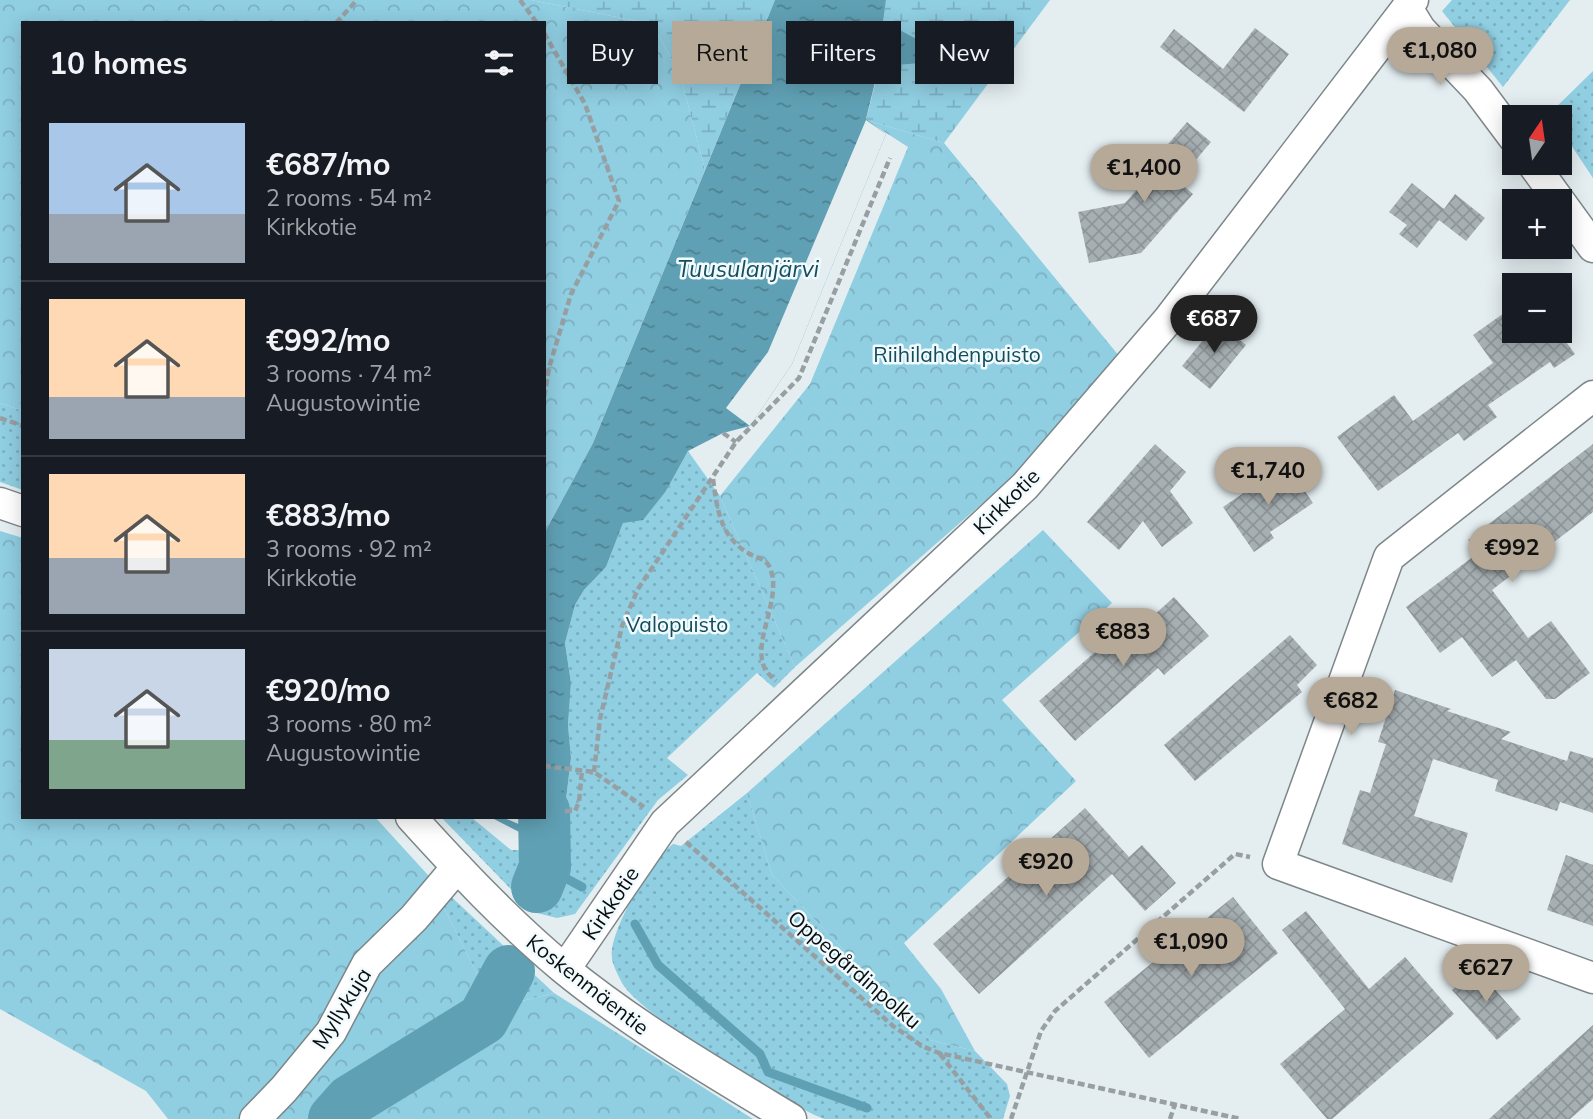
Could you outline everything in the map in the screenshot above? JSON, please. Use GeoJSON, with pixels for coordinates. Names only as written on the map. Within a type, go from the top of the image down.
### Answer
{"type":"FeatureCollection","features":[{"type":"Feature","properties":{"kind":"street"},"geometry":{"type":"LineString","coordinates":[[1410,4],[1420,29],[1478,90],[1502,122]]}},
{"type":"Feature","properties":{"kind":"street","name":"Kirkkotie"},"geometry":{"type":"LineString","coordinates":[[565,969],[672,830],[793,703],[1025,486],[1168,320],[1410,4]]}},
{"type":"Feature","properties":{"kind":"street"},"geometry":{"type":"LineString","coordinates":[[1541,175],[1593,247]]}},
{"type":"Feature","properties":{"kind":"street"},"geometry":{"type":"LineString","coordinates":[[1593,396],[1389,557],[1278,864],[1593,978]]}},
{"type":"Feature","properties":{"kind":"street"},"geometry":{"type":"LineString","coordinates":[[0,503],[21,510]]}},
{"type":"Feature","properties":{"kind":"street","name":"Koskenmäentie"},"geometry":{"type":"LineString","coordinates":[[413,819],[509,920],[565,969],[661,1040],[791,1119]]}},
{"type":"Feature","properties":{"kind":"street","name":"Myllykuja"},"geometry":{"type":"LineString","coordinates":[[255,1119],[284,1089],[331,1032],[367,964],[414,918],[457,867]]}},
{"type":"Feature","properties":{"kind":"path"},"geometry":{"type":"LineString","coordinates":[[338,21],[357,0]]}},
{"type":"Feature","properties":{"kind":"path"},"geometry":{"type":"LineString","coordinates":[[520,0],[536,21]]}},
{"type":"Feature","properties":{"kind":"path"},"geometry":{"type":"LineString","coordinates":[[546,36],[585,104],[619,201],[571,294],[546,388]]}},
{"type":"Feature","properties":{"kind":"path"},"geometry":{"type":"LineString","coordinates":[[594,772],[600,719],[622,626],[638,590],[736,442],[799,378],[890,158]]}},
{"type":"Feature","properties":{"kind":"path"},"geometry":{"type":"LineString","coordinates":[[0,418],[21,425]]}},
{"type":"Feature","properties":{"kind":"path"},"geometry":{"type":"LineString","coordinates":[[723,433],[736,442]]}},
{"type":"Feature","properties":{"kind":"path"},"geometry":{"type":"LineString","coordinates":[[713,478],[717,511],[727,535],[749,553],[763,559],[770,567],[773,592],[761,653],[765,668],[793,703]]}},
{"type":"Feature","properties":{"kind":"path"},"geometry":{"type":"LineString","coordinates":[[546,766],[594,772],[672,830]]}},
{"type":"Feature","properties":{"kind":"path"},"geometry":{"type":"LineString","coordinates":[[565,811],[575,811],[579,802],[582,770]]}},
{"type":"Feature","properties":{"kind":"path","name":"Oppegårdinpolku"},"geometry":{"type":"LineString","coordinates":[[672,830],[893,1026],[922,1046],[939,1053],[1241,1119]]}},
{"type":"Feature","properties":{"kind":"path"},"geometry":{"type":"LineString","coordinates":[[1011,1119],[1041,1031],[1055,1011],[1236,854],[1278,864]]}},
{"type":"Feature","properties":{"kind":"path"},"geometry":{"type":"LineString","coordinates":[[939,1053],[991,1119]]}},
{"type":"Feature","properties":{"kind":"path"},"geometry":{"type":"LineString","coordinates":[[1170,1119],[1175,1104]]}},
{"type":"Feature","properties":{"kind":"green space"},"geometry":{"type":"Polygon","coordinates":[[[0,0],[531,0],[637,21],[567,21],[567,84],[658,84],[658,35],[672,60],[672,84],[683,84],[705,170],[593,443],[546,530],[546,21],[21,21],[21,410],[0,403],[0,0]]]}},
{"type":"Feature","properties":{"kind":"green space"},"geometry":{"type":"Polygon","coordinates":[[[531,0],[775,0],[766,21],[672,21],[672,60],[658,35],[658,21],[637,21],[531,0]]]}},
{"type":"Feature","properties":{"kind":"green space"},"geometry":{"type":"Polygon","coordinates":[[[886,0],[1050,0],[1014,49],[1014,21],[915,21],[915,38],[901,31],[901,21],[882,21],[886,0]]]}},
{"type":"Feature","properties":{"kind":"green space"},"geometry":{"type":"Polygon","coordinates":[[[1452,0],[1570,0],[1503,87],[1442,11],[1452,0]]]}},
{"type":"Feature","properties":{"kind":"green space"},"geometry":{"type":"Polygon","coordinates":[[[915,63],[915,84],[988,84],[944,143],[866,120],[875,84],[901,84],[901,64],[915,63]]]}},
{"type":"Feature","properties":{"kind":"green space"},"geometry":{"type":"Polygon","coordinates":[[[1593,71],[1593,178],[1572,146],[1572,105],[1558,105],[1593,71]]]}},
{"type":"Feature","properties":{"kind":"green space"},"geometry":{"type":"Polygon","coordinates":[[[683,84],[740,84],[705,170],[683,84]]]}},
{"type":"Feature","properties":{"kind":"green space","name":"Riihilahdenpuisto"},"geometry":{"type":"Polygon","coordinates":[[[866,120],[944,143],[1120,357],[1017,473],[795,667],[720,496],[810,384],[908,147],[866,120]]]}},
{"type":"Feature","properties":{"kind":"green space"},"geometry":{"type":"Polygon","coordinates":[[[0,403],[21,410],[21,489],[0,482],[0,403]]]}},
{"type":"Feature","properties":{"kind":"green space","name":"Valopuisto"},"geometry":{"type":"Polygon","coordinates":[[[688,451],[720,496],[795,667],[774,688],[757,673],[667,758],[688,775],[658,800],[575,914],[557,918],[533,912],[443,819],[473,819],[511,850],[531,850],[533,873],[564,816],[571,758],[568,725],[571,683],[565,643],[575,605],[584,590],[606,567],[623,523],[666,491],[688,451]]]}},
{"type":"Feature","properties":{"kind":"green space"},"geometry":{"type":"Polygon","coordinates":[[[1043,530],[1112,603],[1002,700],[1076,781],[904,943],[941,989],[975,1051],[930,1040],[772,875],[747,793],[1043,530]]]}},
{"type":"Feature","properties":{"kind":"green space"},"geometry":{"type":"Polygon","coordinates":[[[0,531],[21,537],[21,819],[377,819],[427,874],[494,1008],[554,993],[753,1119],[168,1119],[146,1091],[0,1009],[0,531]]]}},
{"type":"Feature","properties":{"kind":"green space"},"geometry":{"type":"Polygon","coordinates":[[[747,793],[772,875],[930,1040],[975,1051],[1007,1084],[1010,1096],[1003,1119],[825,1119],[780,1097],[716,1058],[656,1016],[622,983],[612,959],[613,947],[624,915],[643,880],[673,844],[681,846],[747,793]]]}},
{"type":"Feature","properties":{"kind":"green space"},"geometry":{"type":"Polygon","coordinates":[[[427,874],[554,993],[494,1008],[427,874]]]}},
{"type":"Feature","properties":{"kind":"water","name":"Tuusulanjärvi"},"geometry":{"type":"Polygon","coordinates":[[[775,0],[886,0],[883,21],[786,21],[786,84],[875,84],[866,119],[886,134],[792,364],[750,426],[723,433],[688,451],[666,491],[643,520],[623,523],[606,567],[584,590],[575,605],[565,643],[571,683],[568,725],[571,758],[565,808],[546,807],[546,530],[593,443],[740,84],[772,84],[772,21],[766,21],[775,0]]]}},
{"type":"Feature","properties":{"kind":"water","name":"Tuusulanjärvi"},"geometry":{"type":"Polygon","coordinates":[[[901,31],[915,38],[915,64],[901,65],[901,31]]]}},
{"type":"Feature","properties":{"kind":"water"},"geometry":{"type":"Polygon","coordinates":[[[546,815],[564,816],[556,873],[548,888],[541,889],[534,883],[529,837],[494,819],[507,819],[528,828],[528,819],[546,819],[546,815]]]}},
{"type":"Feature","properties":{"kind":"pier"},"geometry":{"type":"Polygon","coordinates":[[[866,120],[886,134],[792,364],[750,426],[726,408],[768,352],[866,120]]]}},
{"type":"Feature","properties":{"kind":"building"},"geometry":{"type":"Polygon","coordinates":[[[1255,28],[1289,54],[1244,112],[1160,47],[1174,29],[1223,69],[1255,28]]]}},
{"type":"Feature","properties":{"kind":"building"},"geometry":{"type":"Polygon","coordinates":[[[1187,122],[1211,142],[1178,181],[1193,194],[1141,253],[1089,263],[1078,212],[1125,203],[1163,161],[1157,157],[1187,122]]]}},
{"type":"Feature","properties":{"kind":"building"},"geometry":{"type":"Polygon","coordinates":[[[1412,183],[1444,209],[1455,194],[1485,218],[1466,241],[1439,220],[1417,248],[1399,234],[1407,225],[1389,212],[1412,183]]]}},
{"type":"Feature","properties":{"kind":"building"},"geometry":{"type":"Polygon","coordinates":[[[1502,314],[1502,343],[1567,343],[1575,354],[1554,368],[1550,362],[1488,405],[1497,417],[1464,441],[1458,433],[1378,491],[1337,437],[1394,395],[1413,421],[1493,363],[1473,335],[1502,314]]]}},
{"type":"Feature","properties":{"kind":"building"},"geometry":{"type":"Polygon","coordinates":[[[1218,322],[1246,345],[1210,389],[1182,366],[1218,322]]]}},
{"type":"Feature","properties":{"kind":"building"},"geometry":{"type":"Polygon","coordinates":[[[1155,444],[1186,472],[1170,491],[1193,523],[1162,547],[1143,521],[1119,550],[1087,522],[1155,444]]]}},
{"type":"Feature","properties":{"kind":"building"},"geometry":{"type":"Polygon","coordinates":[[[1593,444],[1593,512],[1492,590],[1528,638],[1551,621],[1590,673],[1555,699],[1546,699],[1516,660],[1492,677],[1462,637],[1440,653],[1406,607],[1478,553],[1468,540],[1593,444]]]}},
{"type":"Feature","properties":{"kind":"building"},"geometry":{"type":"Polygon","coordinates":[[[1286,464],[1313,503],[1270,532],[1274,538],[1254,552],[1223,507],[1286,464]]]}},
{"type":"Feature","properties":{"kind":"building"},"geometry":{"type":"Polygon","coordinates":[[[1174,597],[1209,636],[1164,675],[1158,668],[1075,741],[1039,701],[1126,625],[1134,633],[1174,597]]]}},
{"type":"Feature","properties":{"kind":"building"},"geometry":{"type":"Polygon","coordinates":[[[1290,635],[1317,665],[1297,685],[1302,692],[1195,781],[1164,745],[1290,635]]]}},
{"type":"Feature","properties":{"kind":"building"},"geometry":{"type":"Polygon","coordinates":[[[1395,690],[1511,732],[1501,739],[1567,761],[1570,751],[1593,758],[1593,813],[1560,802],[1557,811],[1495,791],[1498,780],[1433,759],[1414,816],[1468,833],[1452,883],[1342,844],[1360,790],[1370,793],[1386,744],[1378,742],[1395,690]]]}},
{"type":"Feature","properties":{"kind":"building"},"geometry":{"type":"Polygon","coordinates":[[[1085,808],[1129,857],[1142,845],[1176,883],[1145,911],[1112,874],[979,994],[933,944],[1085,808]]]}},
{"type":"Feature","properties":{"kind":"building"},"geometry":{"type":"Polygon","coordinates":[[[1566,855],[1593,865],[1593,926],[1547,910],[1566,855]]]}},
{"type":"Feature","properties":{"kind":"building"},"geometry":{"type":"Polygon","coordinates":[[[1233,897],[1278,953],[1149,1058],[1104,1002],[1233,897]]]}},
{"type":"Feature","properties":{"kind":"building"},"geometry":{"type":"Polygon","coordinates":[[[1306,911],[1369,989],[1405,957],[1454,1014],[1332,1119],[1327,1119],[1280,1064],[1345,1009],[1282,930],[1306,911]]]}},
{"type":"Feature","properties":{"kind":"building"},"geometry":{"type":"Polygon","coordinates":[[[1476,968],[1521,1019],[1497,1040],[1452,990],[1476,968]]]}},
{"type":"Feature","properties":{"kind":"building"},"geometry":{"type":"Polygon","coordinates":[[[1593,1025],[1593,1099],[1570,1119],[1489,1119],[1593,1025]]]}},
{"type":"Feature","properties":{"kind":"waterway"},"geometry":{"type":"LineString","coordinates":[[537,887],[545,867],[544,819]]}},
{"type":"Feature","properties":{"kind":"waterway"},"geometry":{"type":"LineString","coordinates":[[547,868],[582,887]]}},
{"type":"Feature","properties":{"kind":"waterway"},"geometry":{"type":"LineString","coordinates":[[635,924],[658,965],[760,1054],[768,1072],[867,1108]]}},
{"type":"Feature","properties":{"kind":"waterway"},"geometry":{"type":"LineString","coordinates":[[334,1119],[350,1101],[483,1019],[509,971]]}}]}
